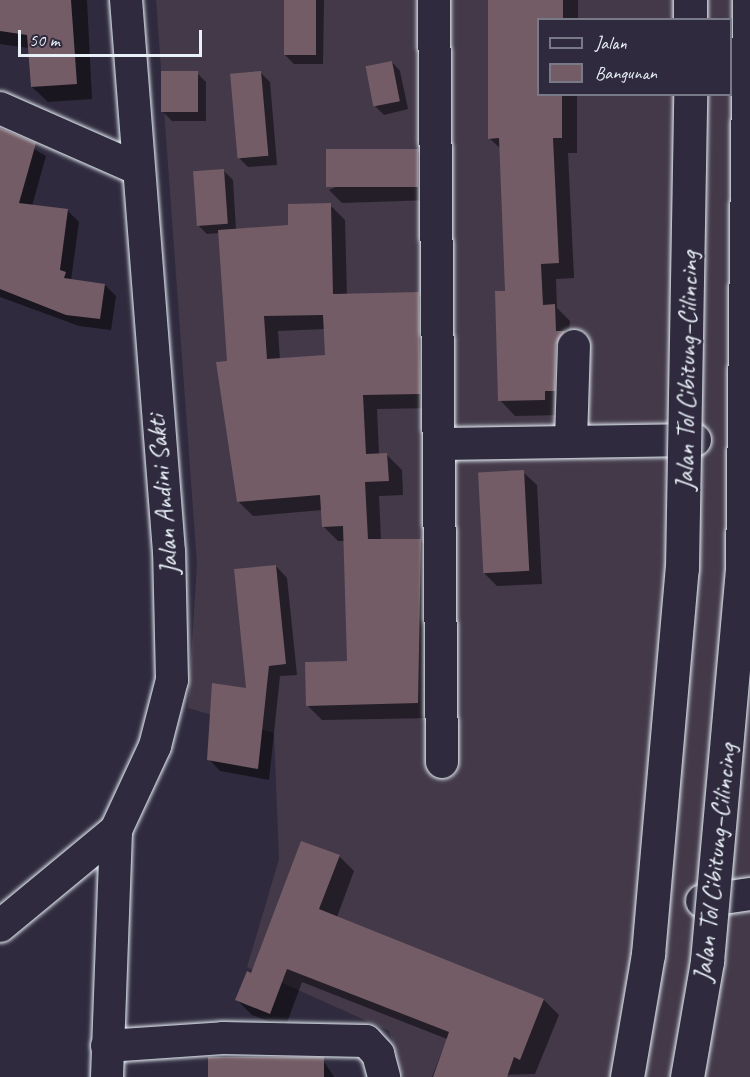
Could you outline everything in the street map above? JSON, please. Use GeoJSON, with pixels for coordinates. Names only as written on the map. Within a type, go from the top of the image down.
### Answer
{"type":"FeatureCollection","features":[{"type":"Feature","properties":{"kind":"highway"},"geometry":{"type":"LineString","coordinates":[[690,0],[690,18]]}},
{"type":"Feature","properties":{"kind":"highway","name":"Jalan Tol Cibitung–Cilincing"},"geometry":{"type":"LineString","coordinates":[[687,1077],[706,962],[741,571],[749,0]]}},
{"type":"Feature","properties":{"kind":"highway","name":"Jalan Tol Cibitung–Cilincing"},"geometry":{"type":"LineString","coordinates":[[627,1077],[648,954],[682,568],[690,96]]}},
{"type":"Feature","properties":{"kind":"street","name":"Jalan Andini Sakti"},"geometry":{"type":"LineString","coordinates":[[0,926],[116,830],[155,746],[172,680],[169,552],[124,163],[126,0]]}},
{"type":"Feature","properties":{"kind":"street"},"geometry":{"type":"LineString","coordinates":[[434,0],[442,444],[442,762]]}},
{"type":"Feature","properties":{"kind":"street"},"geometry":{"type":"LineString","coordinates":[[0,108],[124,163]]}},
{"type":"Feature","properties":{"kind":"street"},"geometry":{"type":"LineString","coordinates":[[571,440],[574,346]]}},
{"type":"Feature","properties":{"kind":"street"},"geometry":{"type":"LineString","coordinates":[[442,444],[571,440],[695,440]]}},
{"type":"Feature","properties":{"kind":"street"},"geometry":{"type":"LineString","coordinates":[[107,1077],[116,830]]}},
{"type":"Feature","properties":{"kind":"street"},"geometry":{"type":"LineString","coordinates":[[702,901],[750,894]]}},
{"type":"Feature","properties":{"kind":"street"},"geometry":{"type":"LineString","coordinates":[[107,1046],[223,1038],[366,1041],[378,1054],[384,1077]]}},
{"type":"Feature","properties":{"kind":"shaded area"},"geometry":{"type":"Polygon","coordinates":[[[156,0],[750,0],[750,1077],[404,1077],[389,1031],[247,967],[279,859],[274,733],[188,708],[197,564],[156,0]]]}},
{"type":"Feature","properties":{"kind":"building"},"geometry":{"type":"Polygon","coordinates":[[[0,0],[71,0],[77,84],[31,87],[27,35],[0,31],[0,0]]]}},
{"type":"Feature","properties":{"kind":"building"},"geometry":{"type":"Polygon","coordinates":[[[284,0],[316,0],[316,55],[284,55],[284,0]]]}},
{"type":"Feature","properties":{"kind":"building"},"geometry":{"type":"Polygon","coordinates":[[[488,0],[563,0],[563,18],[537,18],[537,96],[562,96],[562,138],[553,138],[559,263],[541,264],[543,305],[555,304],[556,331],[565,331],[556,345],[555,391],[545,391],[545,400],[498,401],[495,291],[505,291],[499,138],[488,139],[488,0]]]}},
{"type":"Feature","properties":{"kind":"building"},"geometry":{"type":"Polygon","coordinates":[[[392,61],[400,101],[373,106],[365,66],[392,61]]]}},
{"type":"Feature","properties":{"kind":"building"},"geometry":{"type":"Polygon","coordinates":[[[161,71],[198,71],[198,112],[161,112],[161,71]]]}},
{"type":"Feature","properties":{"kind":"building"},"geometry":{"type":"Polygon","coordinates":[[[261,71],[268,156],[238,158],[230,74],[261,71]]]}},
{"type":"Feature","properties":{"kind":"building"},"geometry":{"type":"Polygon","coordinates":[[[0,128],[36,143],[19,203],[68,209],[60,270],[66,272],[64,278],[105,284],[100,319],[66,315],[0,289],[0,128]]]}},
{"type":"Feature","properties":{"kind":"building"},"geometry":{"type":"Polygon","coordinates":[[[326,149],[418,149],[418,187],[326,187],[326,149]]]}},
{"type":"Feature","properties":{"kind":"building"},"geometry":{"type":"Polygon","coordinates":[[[224,169],[228,224],[197,226],[193,171],[224,169]]]}},
{"type":"Feature","properties":{"kind":"building"},"geometry":{"type":"Polygon","coordinates":[[[331,203],[333,294],[419,292],[420,394],[363,395],[366,454],[387,453],[389,481],[365,482],[368,539],[421,539],[418,703],[306,706],[305,662],[347,661],[343,526],[322,527],[320,495],[237,502],[216,362],[227,361],[218,230],[288,225],[288,204],[331,203]],[[323,315],[264,316],[267,359],[325,355],[323,315]]]}},
{"type":"Feature","properties":{"kind":"building"},"geometry":{"type":"Polygon","coordinates":[[[524,470],[529,571],[483,573],[478,472],[524,470]]]}},
{"type":"Feature","properties":{"kind":"building"},"geometry":{"type":"Polygon","coordinates":[[[276,565],[286,664],[269,666],[258,769],[207,760],[212,683],[246,688],[234,569],[276,565]]]}},
{"type":"Feature","properties":{"kind":"building"},"geometry":{"type":"Polygon","coordinates":[[[301,841],[340,855],[319,909],[544,999],[520,1060],[514,1057],[507,1077],[433,1077],[449,1032],[287,969],[270,1014],[235,1000],[247,971],[251,973],[301,841]]]}},
{"type":"Feature","properties":{"kind":"building"},"geometry":{"type":"Polygon","coordinates":[[[208,1057],[324,1057],[324,1077],[208,1077],[208,1057]]]}}]}
